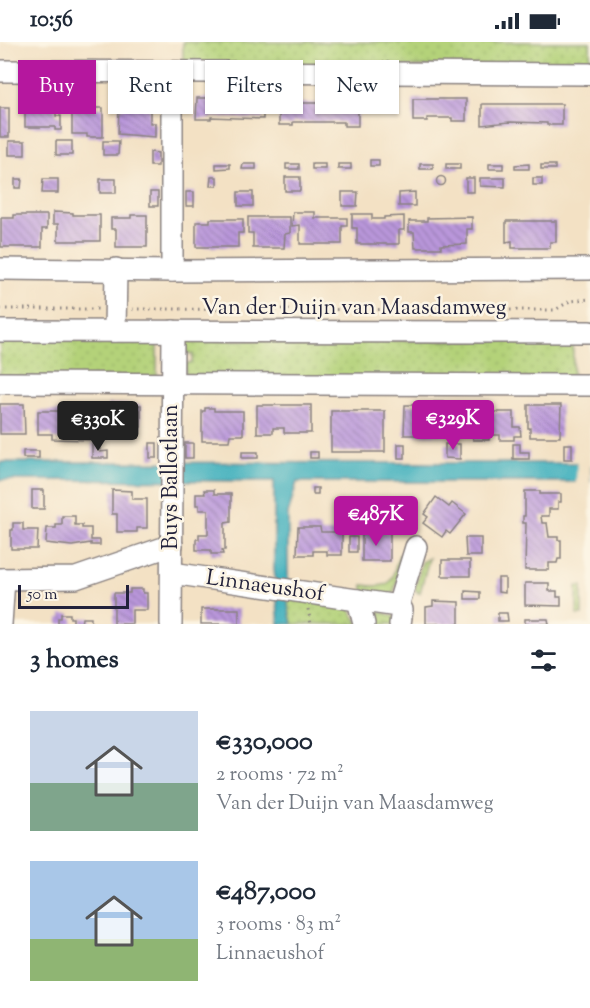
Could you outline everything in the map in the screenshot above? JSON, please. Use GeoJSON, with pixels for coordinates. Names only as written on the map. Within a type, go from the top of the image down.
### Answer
{"type":"FeatureCollection","features":[{"type":"Feature","properties":{"kind":"street"},"geometry":{"type":"LineString","coordinates":[[0,71],[108,72]]}},
{"type":"Feature","properties":{"kind":"street"},"geometry":{"type":"LineString","coordinates":[[193,72],[590,74]]}},
{"type":"Feature","properties":{"kind":"street"},"geometry":{"type":"LineString","coordinates":[[172,114],[172,271]]}},
{"type":"Feature","properties":{"kind":"street","name":"Van der Duijn van Maasdamweg"},"geometry":{"type":"LineString","coordinates":[[0,269],[172,271],[590,269]]}},
{"type":"Feature","properties":{"kind":"street"},"geometry":{"type":"LineString","coordinates":[[115,331],[116,269]]}},
{"type":"Feature","properties":{"kind":"street","name":"Van der Duijn van Maasdamweg"},"geometry":{"type":"LineString","coordinates":[[0,331],[590,332]]}},
{"type":"Feature","properties":{"kind":"street","name":"Buys Ballotlaan"},"geometry":{"type":"LineString","coordinates":[[171,624],[173,331]]}},
{"type":"Feature","properties":{"kind":"street"},"geometry":{"type":"LineString","coordinates":[[0,383],[590,385]]}},
{"type":"Feature","properties":{"kind":"street"},"geometry":{"type":"LineString","coordinates":[[1,624],[2,579],[76,578],[172,545]]}},
{"type":"Feature","properties":{"kind":"street","name":"Linnaeushof"},"geometry":{"type":"LineString","coordinates":[[172,573],[358,600],[399,615],[416,547]]}},
{"type":"Feature","properties":{"kind":"street"},"geometry":{"type":"LineString","coordinates":[[358,600],[364,624]]}},
{"type":"Feature","properties":{"kind":"path","name":"Van der Duijn van Maasdamweg"},"geometry":{"type":"LineString","coordinates":[[0,309],[555,310],[570,301],[590,299]]}},
{"type":"Feature","properties":{"kind":"green space"},"geometry":{"type":"Polygon","coordinates":[[[183,42],[590,42],[590,67],[399,67],[399,60],[315,60],[315,66],[303,66],[303,60],[205,60],[205,66],[193,66],[193,60],[183,60],[183,42]]]}},
{"type":"Feature","properties":{"kind":"green space"},"geometry":{"type":"Polygon","coordinates":[[[0,339],[157,340],[157,379],[0,378],[0,339]]]}},
{"type":"Feature","properties":{"kind":"green space"},"geometry":{"type":"Polygon","coordinates":[[[186,340],[573,341],[573,379],[185,379],[186,363],[192,363],[193,354],[186,353],[186,340]]]}},
{"type":"Feature","properties":{"kind":"green space"},"geometry":{"type":"Polygon","coordinates":[[[399,555],[403,556],[394,592],[389,595],[363,593],[363,585],[381,586],[390,582],[399,555]]]}},
{"type":"Feature","properties":{"kind":"green space"},"geometry":{"type":"Polygon","coordinates":[[[429,558],[420,593],[418,593],[415,589],[422,562],[429,558]]]}},
{"type":"Feature","properties":{"kind":"green space"},"geometry":{"type":"Polygon","coordinates":[[[577,586],[582,586],[582,615],[577,615],[577,586]]]}},
{"type":"Feature","properties":{"kind":"green space"},"geometry":{"type":"Polygon","coordinates":[[[288,596],[349,608],[359,624],[292,624],[288,596]]]}},
{"type":"Feature","properties":{"kind":"green space"},"geometry":{"type":"Polygon","coordinates":[[[375,609],[395,617],[396,624],[370,624],[368,613],[375,609]]]}},
{"type":"Feature","properties":{"kind":"water"},"geometry":{"type":"Polygon","coordinates":[[[0,462],[590,463],[590,482],[297,482],[288,514],[288,606],[292,624],[279,624],[274,568],[274,481],[0,480],[0,462]]]}},
{"type":"Feature","properties":{"kind":"pier"},"geometry":{"type":"Polygon","coordinates":[[[577,460],[590,460],[590,485],[574,485],[577,460]]]}},
{"type":"Feature","properties":{"kind":"building"},"geometry":{"type":"Polygon","coordinates":[[[197,98],[205,98],[205,114],[263,114],[263,119],[211,117],[211,119],[196,119],[197,98]]]}},
{"type":"Feature","properties":{"kind":"building"},"geometry":{"type":"Polygon","coordinates":[[[413,99],[466,99],[466,121],[452,121],[452,118],[427,118],[427,121],[413,121],[413,99]]]}},
{"type":"Feature","properties":{"kind":"building"},"geometry":{"type":"Polygon","coordinates":[[[303,103],[315,103],[315,114],[358,114],[358,126],[344,126],[344,122],[293,122],[293,125],[279,125],[279,114],[303,114],[303,103]]]}},
{"type":"Feature","properties":{"kind":"building"},"geometry":{"type":"Polygon","coordinates":[[[482,104],[562,104],[562,125],[509,122],[482,125],[482,104]]]}},
{"type":"Feature","properties":{"kind":"building"},"geometry":{"type":"Polygon","coordinates":[[[0,108],[9,108],[9,137],[0,137],[0,108]]]}},
{"type":"Feature","properties":{"kind":"building"},"geometry":{"type":"Polygon","coordinates":[[[96,108],[103,108],[103,137],[72,134],[72,114],[96,114],[96,108]]]}},
{"type":"Feature","properties":{"kind":"building"},"geometry":{"type":"Polygon","coordinates":[[[25,114],[61,116],[61,130],[55,130],[55,127],[25,127],[25,114]]]}},
{"type":"Feature","properties":{"kind":"building"},"geometry":{"type":"Polygon","coordinates":[[[119,114],[150,114],[150,123],[155,123],[155,137],[118,134],[119,114]]]}},
{"type":"Feature","properties":{"kind":"building"},"geometry":{"type":"Polygon","coordinates":[[[9,141],[25,141],[25,155],[9,155],[9,141]]]}},
{"type":"Feature","properties":{"kind":"building"},"geometry":{"type":"Polygon","coordinates":[[[56,141],[72,141],[72,155],[56,155],[56,141]]]}},
{"type":"Feature","properties":{"kind":"building"},"geometry":{"type":"Polygon","coordinates":[[[103,141],[119,141],[118,155],[103,155],[103,141]]]}},
{"type":"Feature","properties":{"kind":"building"},"geometry":{"type":"Polygon","coordinates":[[[150,152],[158,153],[158,166],[150,166],[150,152]]]}},
{"type":"Feature","properties":{"kind":"building"},"geometry":{"type":"Polygon","coordinates":[[[370,160],[379,160],[379,166],[370,166],[370,160]]]}},
{"type":"Feature","properties":{"kind":"building"},"geometry":{"type":"Polygon","coordinates":[[[216,164],[230,164],[230,168],[216,169],[216,164]]]}},
{"type":"Feature","properties":{"kind":"building"},"geometry":{"type":"Polygon","coordinates":[[[243,164],[256,164],[256,169],[242,169],[243,164]]]}},
{"type":"Feature","properties":{"kind":"building"},"geometry":{"type":"Polygon","coordinates":[[[286,164],[299,164],[299,169],[286,169],[286,164]]]}},
{"type":"Feature","properties":{"kind":"building"},"geometry":{"type":"Polygon","coordinates":[[[312,164],[325,164],[325,169],[312,169],[312,164]]]}},
{"type":"Feature","properties":{"kind":"building"},"geometry":{"type":"Polygon","coordinates":[[[338,164],[351,164],[351,169],[338,169],[338,164]]]}},
{"type":"Feature","properties":{"kind":"building"},"geometry":{"type":"Polygon","coordinates":[[[420,164],[433,164],[433,169],[420,169],[420,164]]]}},
{"type":"Feature","properties":{"kind":"building"},"geometry":{"type":"Polygon","coordinates":[[[446,164],[460,164],[460,169],[446,169],[446,164]]]}},
{"type":"Feature","properties":{"kind":"building"},"geometry":{"type":"Polygon","coordinates":[[[489,164],[503,164],[503,169],[489,169],[489,164]]]}},
{"type":"Feature","properties":{"kind":"building"},"geometry":{"type":"Polygon","coordinates":[[[529,164],[529,169],[515,169],[515,165],[529,164]]]}},
{"type":"Feature","properties":{"kind":"building"},"geometry":{"type":"Polygon","coordinates":[[[541,165],[555,165],[555,169],[541,169],[541,165]]]}},
{"type":"Feature","properties":{"kind":"building"},"geometry":{"type":"Polygon","coordinates":[[[211,177],[217,177],[217,186],[210,186],[211,177]]]}},
{"type":"Feature","properties":{"kind":"building"},"geometry":{"type":"Polygon","coordinates":[[[285,177],[300,177],[300,191],[285,191],[285,177]]]}},
{"type":"Feature","properties":{"kind":"building"},"geometry":{"type":"Polygon","coordinates":[[[441,177],[445,181],[441,185],[437,181],[441,177]]]}},
{"type":"Feature","properties":{"kind":"building"},"geometry":{"type":"Polygon","coordinates":[[[466,178],[474,178],[474,192],[466,192],[466,178]]]}},
{"type":"Feature","properties":{"kind":"building"},"geometry":{"type":"Polygon","coordinates":[[[480,178],[505,178],[505,187],[480,186],[480,178]]]}},
{"type":"Feature","properties":{"kind":"building"},"geometry":{"type":"Polygon","coordinates":[[[533,178],[542,178],[542,185],[533,185],[533,178]]]}},
{"type":"Feature","properties":{"kind":"building"},"geometry":{"type":"Polygon","coordinates":[[[15,179],[22,179],[21,188],[15,188],[15,179]]]}},
{"type":"Feature","properties":{"kind":"building"},"geometry":{"type":"Polygon","coordinates":[[[43,179],[58,179],[58,193],[42,193],[43,179]]]}},
{"type":"Feature","properties":{"kind":"building"},"geometry":{"type":"Polygon","coordinates":[[[100,179],[116,179],[116,193],[100,193],[100,179]]]}},
{"type":"Feature","properties":{"kind":"building"},"geometry":{"type":"Polygon","coordinates":[[[150,192],[158,192],[158,206],[150,206],[150,192]]]}},
{"type":"Feature","properties":{"kind":"building"},"geometry":{"type":"Polygon","coordinates":[[[186,192],[194,192],[194,206],[186,206],[186,192]]]}},
{"type":"Feature","properties":{"kind":"building"},"geometry":{"type":"Polygon","coordinates":[[[238,192],[253,192],[253,206],[238,206],[238,192]]]}},
{"type":"Feature","properties":{"kind":"building"},"geometry":{"type":"Polygon","coordinates":[[[342,192],[358,192],[357,206],[342,206],[342,192]]]}},
{"type":"Feature","properties":{"kind":"building"},"geometry":{"type":"Polygon","coordinates":[[[415,192],[415,206],[399,206],[399,193],[415,192]]]}},
{"type":"Feature","properties":{"kind":"building"},"geometry":{"type":"Polygon","coordinates":[[[53,212],[100,215],[100,241],[58,241],[58,224],[53,224],[53,212]]]}},
{"type":"Feature","properties":{"kind":"building"},"geometry":{"type":"Polygon","coordinates":[[[293,212],[315,212],[315,218],[347,218],[347,226],[342,226],[342,244],[300,244],[300,225],[292,226],[293,212]]]}},
{"type":"Feature","properties":{"kind":"building"},"geometry":{"type":"Polygon","coordinates":[[[352,214],[372,214],[372,219],[404,216],[404,230],[399,230],[399,244],[357,244],[357,228],[352,228],[352,214]]]}},
{"type":"Feature","properties":{"kind":"building"},"geometry":{"type":"Polygon","coordinates":[[[14,215],[47,215],[47,229],[42,229],[42,247],[1,247],[1,218],[14,218],[14,215]]]}},
{"type":"Feature","properties":{"kind":"building"},"geometry":{"type":"Polygon","coordinates":[[[131,215],[147,215],[147,247],[116,247],[116,229],[111,229],[111,218],[131,218],[131,215]]]}},
{"type":"Feature","properties":{"kind":"building"},"geometry":{"type":"Polygon","coordinates":[[[248,217],[290,217],[290,233],[285,234],[284,248],[253,248],[253,233],[248,233],[248,217]]]}},
{"type":"Feature","properties":{"kind":"building"},"geometry":{"type":"Polygon","coordinates":[[[472,217],[472,229],[467,229],[467,244],[441,245],[441,248],[415,248],[414,232],[409,232],[409,221],[427,221],[427,218],[472,217]]]}},
{"type":"Feature","properties":{"kind":"building"},"geometry":{"type":"Polygon","coordinates":[[[210,219],[243,219],[243,233],[238,233],[238,247],[196,247],[196,222],[210,222],[210,219]]]}},
{"type":"Feature","properties":{"kind":"building"},"geometry":{"type":"Polygon","coordinates":[[[506,221],[556,221],[556,242],[550,242],[550,248],[512,248],[512,241],[506,242],[506,221]]]}},
{"type":"Feature","properties":{"kind":"building"},"geometry":{"type":"Polygon","coordinates":[[[434,402],[443,402],[443,405],[446,405],[446,435],[404,435],[405,405],[434,405],[434,402]]]}},
{"type":"Feature","properties":{"kind":"building"},"geometry":{"type":"Polygon","coordinates":[[[0,404],[24,404],[25,434],[0,434],[0,404]]]}},
{"type":"Feature","properties":{"kind":"building"},"geometry":{"type":"Polygon","coordinates":[[[108,404],[141,405],[141,427],[125,427],[125,433],[108,433],[108,404]]]}},
{"type":"Feature","properties":{"kind":"building"},"geometry":{"type":"Polygon","coordinates":[[[257,405],[311,405],[311,433],[284,433],[284,428],[273,428],[273,433],[257,433],[257,405]]]}},
{"type":"Feature","properties":{"kind":"building"},"geometry":{"type":"Polygon","coordinates":[[[528,405],[561,405],[560,437],[530,437],[528,405]]]}},
{"type":"Feature","properties":{"kind":"building"},"geometry":{"type":"Polygon","coordinates":[[[205,408],[214,408],[214,411],[243,411],[243,435],[230,435],[229,441],[202,441],[202,411],[205,411],[205,408]]]}},
{"type":"Feature","properties":{"kind":"building"},"geometry":{"type":"Polygon","coordinates":[[[38,411],[93,411],[93,440],[52,439],[52,434],[38,434],[38,411]]]}},
{"type":"Feature","properties":{"kind":"building"},"geometry":{"type":"Polygon","coordinates":[[[331,411],[385,411],[385,452],[331,452],[331,411]]]}},
{"type":"Feature","properties":{"kind":"building"},"geometry":{"type":"Polygon","coordinates":[[[460,412],[514,412],[514,427],[520,427],[521,436],[514,436],[514,440],[500,440],[500,435],[489,435],[489,440],[473,440],[473,435],[460,435],[460,412]]]}},
{"type":"Feature","properties":{"kind":"building"},"geometry":{"type":"Polygon","coordinates":[[[92,443],[100,443],[100,452],[108,451],[108,458],[92,458],[92,443]]]}},
{"type":"Feature","properties":{"kind":"building"},"geometry":{"type":"Polygon","coordinates":[[[150,443],[157,443],[157,458],[150,458],[150,443]]]}},
{"type":"Feature","properties":{"kind":"building"},"geometry":{"type":"Polygon","coordinates":[[[185,443],[193,443],[193,458],[185,458],[185,443]]]}},
{"type":"Feature","properties":{"kind":"building"},"geometry":{"type":"Polygon","coordinates":[[[398,444],[405,444],[405,458],[398,458],[398,444]]]}},
{"type":"Feature","properties":{"kind":"building"},"geometry":{"type":"Polygon","coordinates":[[[445,444],[460,444],[460,459],[445,458],[445,444]]]}},
{"type":"Feature","properties":{"kind":"building"},"geometry":{"type":"Polygon","coordinates":[[[513,444],[520,444],[520,452],[529,452],[529,459],[513,459],[513,444]]]}},
{"type":"Feature","properties":{"kind":"building"},"geometry":{"type":"Polygon","coordinates":[[[564,444],[572,444],[572,459],[564,459],[564,444]]]}},
{"type":"Feature","properties":{"kind":"building"},"geometry":{"type":"Polygon","coordinates":[[[23,451],[39,451],[39,458],[23,458],[23,451]]]}},
{"type":"Feature","properties":{"kind":"building"},"geometry":{"type":"Polygon","coordinates":[[[242,452],[258,452],[258,458],[242,458],[242,452]]]}},
{"type":"Feature","properties":{"kind":"building"},"geometry":{"type":"Polygon","coordinates":[[[310,452],[318,452],[318,458],[310,458],[310,452]]]}},
{"type":"Feature","properties":{"kind":"building"},"geometry":{"type":"Polygon","coordinates":[[[313,488],[318,488],[318,494],[313,494],[313,488]]]}},
{"type":"Feature","properties":{"kind":"building"},"geometry":{"type":"Polygon","coordinates":[[[32,490],[44,490],[44,509],[32,509],[32,490]]]}},
{"type":"Feature","properties":{"kind":"building"},"geometry":{"type":"Polygon","coordinates":[[[112,490],[132,491],[132,499],[147,499],[147,528],[137,528],[137,532],[117,532],[117,514],[112,514],[112,490]]]}},
{"type":"Feature","properties":{"kind":"building"},"geometry":{"type":"Polygon","coordinates":[[[204,490],[214,490],[214,494],[231,494],[231,522],[225,523],[223,554],[211,554],[211,550],[196,550],[196,539],[199,539],[199,534],[208,534],[208,510],[199,510],[199,505],[196,505],[196,494],[205,494],[204,490]]]}},
{"type":"Feature","properties":{"kind":"building"},"geometry":{"type":"Polygon","coordinates":[[[525,491],[561,494],[558,509],[549,509],[549,516],[541,516],[542,523],[547,523],[549,537],[558,537],[558,540],[561,540],[561,559],[558,559],[557,563],[549,563],[549,570],[525,570],[526,523],[523,523],[523,516],[525,516],[525,491]]]}},
{"type":"Feature","properties":{"kind":"building"},"geometry":{"type":"Polygon","coordinates":[[[436,497],[449,507],[452,503],[466,514],[450,534],[446,531],[442,537],[423,523],[428,517],[424,514],[436,497]]]}},
{"type":"Feature","properties":{"kind":"building"},"geometry":{"type":"Polygon","coordinates":[[[395,508],[410,508],[410,523],[395,523],[395,508]]]}},
{"type":"Feature","properties":{"kind":"building"},"geometry":{"type":"Polygon","coordinates":[[[62,516],[75,516],[75,525],[91,528],[91,540],[100,540],[100,545],[91,545],[91,543],[72,546],[46,543],[47,528],[62,525],[62,516]]]}},
{"type":"Feature","properties":{"kind":"building"},"geometry":{"type":"Polygon","coordinates":[[[13,523],[23,523],[23,530],[38,530],[37,549],[11,549],[13,523]]]}},
{"type":"Feature","properties":{"kind":"building"},"geometry":{"type":"Polygon","coordinates":[[[298,527],[320,527],[321,532],[342,532],[342,555],[327,555],[327,551],[313,551],[313,555],[297,555],[298,527]]]}},
{"type":"Feature","properties":{"kind":"building"},"geometry":{"type":"Polygon","coordinates":[[[362,532],[390,532],[390,561],[362,561],[362,532]]]}},
{"type":"Feature","properties":{"kind":"building"},"geometry":{"type":"Polygon","coordinates":[[[349,537],[357,537],[357,552],[349,552],[349,537]]]}},
{"type":"Feature","properties":{"kind":"building"},"geometry":{"type":"Polygon","coordinates":[[[465,538],[481,538],[481,556],[466,556],[465,538]]]}},
{"type":"Feature","properties":{"kind":"building"},"geometry":{"type":"Polygon","coordinates":[[[442,560],[470,560],[470,576],[442,576],[442,560]]]}},
{"type":"Feature","properties":{"kind":"building"},"geometry":{"type":"Polygon","coordinates":[[[498,578],[505,578],[505,593],[498,592],[498,578]]]}},
{"type":"Feature","properties":{"kind":"building"},"geometry":{"type":"Polygon","coordinates":[[[525,583],[549,583],[549,591],[557,591],[557,597],[561,597],[561,606],[525,605],[525,583]]]}},
{"type":"Feature","properties":{"kind":"building"},"geometry":{"type":"Polygon","coordinates":[[[130,589],[143,589],[143,593],[147,593],[147,610],[132,610],[132,624],[114,624],[114,593],[130,593],[130,589]]]}},
{"type":"Feature","properties":{"kind":"building"},"geometry":{"type":"Polygon","coordinates":[[[465,591],[480,592],[480,599],[465,599],[465,591]]]}},
{"type":"Feature","properties":{"kind":"building"},"geometry":{"type":"Polygon","coordinates":[[[433,601],[459,602],[459,624],[426,624],[426,607],[433,606],[433,601]]]}},
{"type":"Feature","properties":{"kind":"building"},"geometry":{"type":"Polygon","coordinates":[[[201,609],[239,609],[239,624],[201,624],[201,609]]]}},
{"type":"Feature","properties":{"kind":"building"},"geometry":{"type":"Polygon","coordinates":[[[498,613],[507,613],[508,621],[498,621],[498,613]]]}},
{"type":"Feature","properties":{"kind":"building"},"geometry":{"type":"Polygon","coordinates":[[[61,614],[70,614],[73,624],[58,624],[61,614]]]}},
{"type":"Feature","properties":{"kind":"building"},"geometry":{"type":"Polygon","coordinates":[[[82,618],[91,618],[91,624],[81,624],[82,618]]]}},
{"type":"Feature","properties":{"kind":"building"},"geometry":{"type":"Polygon","coordinates":[[[525,619],[548,619],[549,624],[525,624],[525,619]]]}}]}
